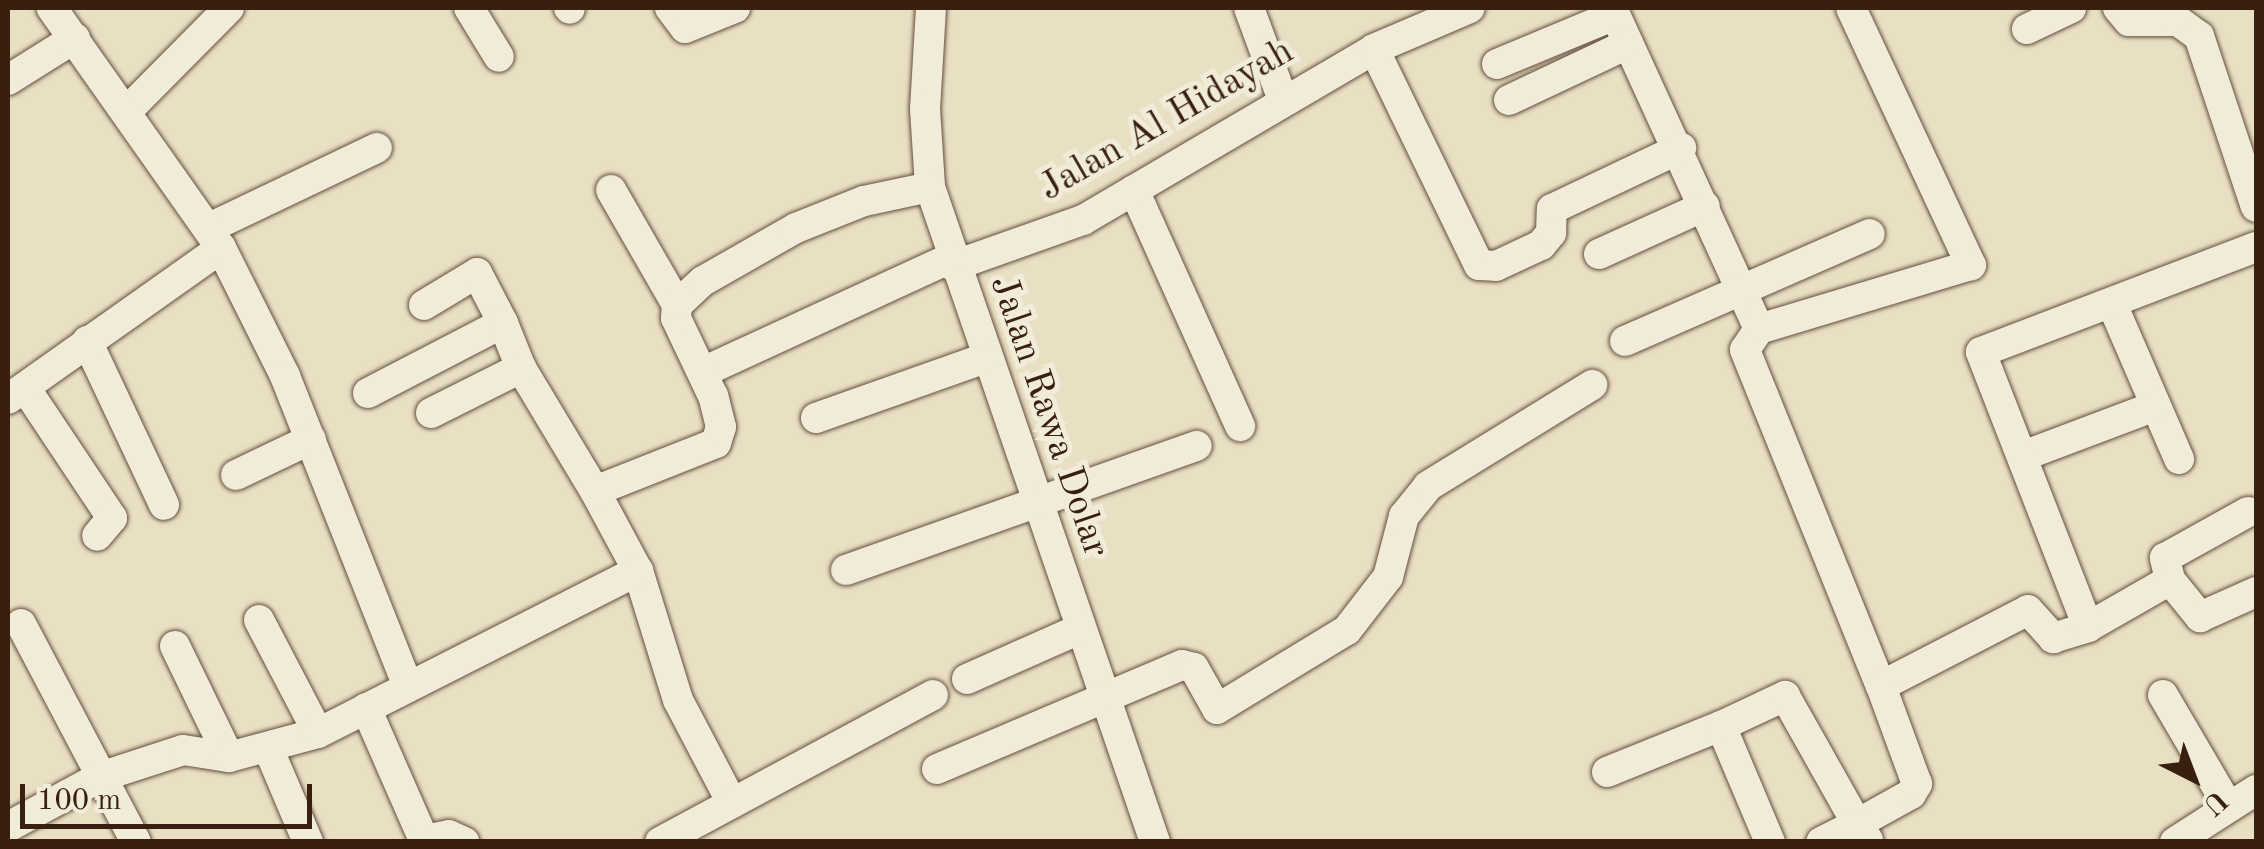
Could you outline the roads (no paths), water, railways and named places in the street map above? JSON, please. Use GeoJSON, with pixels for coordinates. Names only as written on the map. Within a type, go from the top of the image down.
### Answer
{"type":"FeatureCollection","features":[{"type":"Feature","properties":{"kind":"street"},"geometry":{"type":"LineString","coordinates":[[52,8],[215,238],[311,439],[408,687]]}},
{"type":"Feature","properties":{"kind":"street"},"geometry":{"type":"LineString","coordinates":[[126,111],[228,8]]}},
{"type":"Feature","properties":{"kind":"street"},"geometry":{"type":"LineString","coordinates":[[469,8],[499,57]]}},
{"type":"Feature","properties":{"kind":"street"},"geometry":{"type":"LineString","coordinates":[[670,8],[685,28],[735,8]]}},
{"type":"Feature","properties":{"kind":"street","name":"Jalan Rawa Dolar"},"geometry":{"type":"LineString","coordinates":[[931,8],[925,109],[930,187],[952,262],[1155,842]]}},
{"type":"Feature","properties":{"kind":"street"},"geometry":{"type":"LineString","coordinates":[[1249,8],[1283,100]]}},
{"type":"Feature","properties":{"kind":"street","name":"Jalan Al Hidayah"},"geometry":{"type":"LineString","coordinates":[[703,372],[952,262],[1046,238],[1374,48],[1470,8]]}},
{"type":"Feature","properties":{"kind":"street"},"geometry":{"type":"LineString","coordinates":[[1822,842],[1863,833],[1911,794],[1917,784],[1745,350],[1760,329],[1971,266],[1851,8]]}},
{"type":"Feature","properties":{"kind":"street"},"geometry":{"type":"LineString","coordinates":[[2027,30],[2072,8]]}},
{"type":"Feature","properties":{"kind":"street"},"geometry":{"type":"LineString","coordinates":[[2118,8],[2129,21],[2178,22],[2199,36],[2256,207]]}},
{"type":"Feature","properties":{"kind":"street"},"geometry":{"type":"LineString","coordinates":[[1496,64],[1613,11],[1681,148],[1760,329]]}},
{"type":"Feature","properties":{"kind":"street"},"geometry":{"type":"LineString","coordinates":[[8,80],[74,38]]}},
{"type":"Feature","properties":{"kind":"street"},"geometry":{"type":"LineString","coordinates":[[1509,100],[1628,44]]}},
{"type":"Feature","properties":{"kind":"street"},"geometry":{"type":"LineString","coordinates":[[1374,48],[1479,265],[1496,266],[1546,242],[1548,214],[1558,206],[1681,148]]}},
{"type":"Feature","properties":{"kind":"street"},"geometry":{"type":"LineString","coordinates":[[97,536],[112,518],[17,394],[215,238],[377,148]]}},
{"type":"Feature","properties":{"kind":"street"},"geometry":{"type":"LineString","coordinates":[[677,305],[703,281],[796,228],[864,201],[930,187]]}},
{"type":"Feature","properties":{"kind":"street"},"geometry":{"type":"LineString","coordinates":[[596,491],[712,448],[720,427],[703,372],[676,318],[677,305],[611,190]]}},
{"type":"Feature","properties":{"kind":"street"},"geometry":{"type":"LineString","coordinates":[[1134,190],[1240,426]]}},
{"type":"Feature","properties":{"kind":"street"},"geometry":{"type":"LineString","coordinates":[[1599,254],[1704,206]]}},
{"type":"Feature","properties":{"kind":"street"},"geometry":{"type":"LineString","coordinates":[[1625,341],[1870,234]]}},
{"type":"Feature","properties":{"kind":"street"},"geometry":{"type":"LineString","coordinates":[[2088,627],[1981,352],[2256,247]]}},
{"type":"Feature","properties":{"kind":"street"},"geometry":{"type":"LineString","coordinates":[[424,305],[477,273],[521,368],[596,491],[638,571],[678,700],[732,804]]}},
{"type":"Feature","properties":{"kind":"street"},"geometry":{"type":"LineString","coordinates":[[2112,304],[2179,459]]}},
{"type":"Feature","properties":{"kind":"street"},"geometry":{"type":"LineString","coordinates":[[368,393],[503,323]]}},
{"type":"Feature","properties":{"kind":"street"},"geometry":{"type":"LineString","coordinates":[[87,341],[164,505]]}},
{"type":"Feature","properties":{"kind":"street"},"geometry":{"type":"LineString","coordinates":[[816,418],[986,358]]}},
{"type":"Feature","properties":{"kind":"street"},"geometry":{"type":"LineString","coordinates":[[430,413],[521,368]]}},
{"type":"Feature","properties":{"kind":"street"},"geometry":{"type":"LineString","coordinates":[[937,768],[1190,664],[1217,710],[1347,630],[1388,577],[1413,499],[1592,384]]}},
{"type":"Feature","properties":{"kind":"street"},"geometry":{"type":"LineString","coordinates":[[2023,456],[2155,406]]}},
{"type":"Feature","properties":{"kind":"street"},"geometry":{"type":"LineString","coordinates":[[236,476],[311,439]]}},
{"type":"Feature","properties":{"kind":"street"},"geometry":{"type":"LineString","coordinates":[[846,570],[1034,499],[1197,446]]}},
{"type":"Feature","properties":{"kind":"street"},"geometry":{"type":"LineString","coordinates":[[2248,512],[2165,558],[2170,580],[2200,617],[2256,592]]}},
{"type":"Feature","properties":{"kind":"street"},"geometry":{"type":"LineString","coordinates":[[8,827],[100,777],[182,750],[229,757],[269,750],[318,733],[638,571]]}},
{"type":"Feature","properties":{"kind":"street"},"geometry":{"type":"LineString","coordinates":[[1881,686],[2028,610],[2053,638],[2088,627],[2170,580]]}},
{"type":"Feature","properties":{"kind":"street"},"geometry":{"type":"LineString","coordinates":[[259,620],[318,733]]}},
{"type":"Feature","properties":{"kind":"street"},"geometry":{"type":"LineString","coordinates":[[21,624],[136,842]]}},
{"type":"Feature","properties":{"kind":"street"},"geometry":{"type":"LineString","coordinates":[[967,679],[1080,629]]}},
{"type":"Feature","properties":{"kind":"street"},"geometry":{"type":"LineString","coordinates":[[175,646],[229,757]]}},
{"type":"Feature","properties":{"kind":"street"},"geometry":{"type":"LineString","coordinates":[[660,842],[933,695]]}},
{"type":"Feature","properties":{"kind":"street"},"geometry":{"type":"LineString","coordinates":[[2162,695],[2228,806]]}},
{"type":"Feature","properties":{"kind":"street"},"geometry":{"type":"LineString","coordinates":[[1607,772],[1785,696],[1863,833]]}},
{"type":"Feature","properties":{"kind":"street"},"geometry":{"type":"LineString","coordinates":[[366,708],[424,840],[450,835],[464,842]]}},
{"type":"Feature","properties":{"kind":"street"},"geometry":{"type":"LineString","coordinates":[[1721,726],[1770,842]]}},
{"type":"Feature","properties":{"kind":"street"},"geometry":{"type":"LineString","coordinates":[[269,750],[308,842]]}},
{"type":"Feature","properties":{"kind":"street"},"geometry":{"type":"LineString","coordinates":[[2175,842],[2256,790]]}}]}
